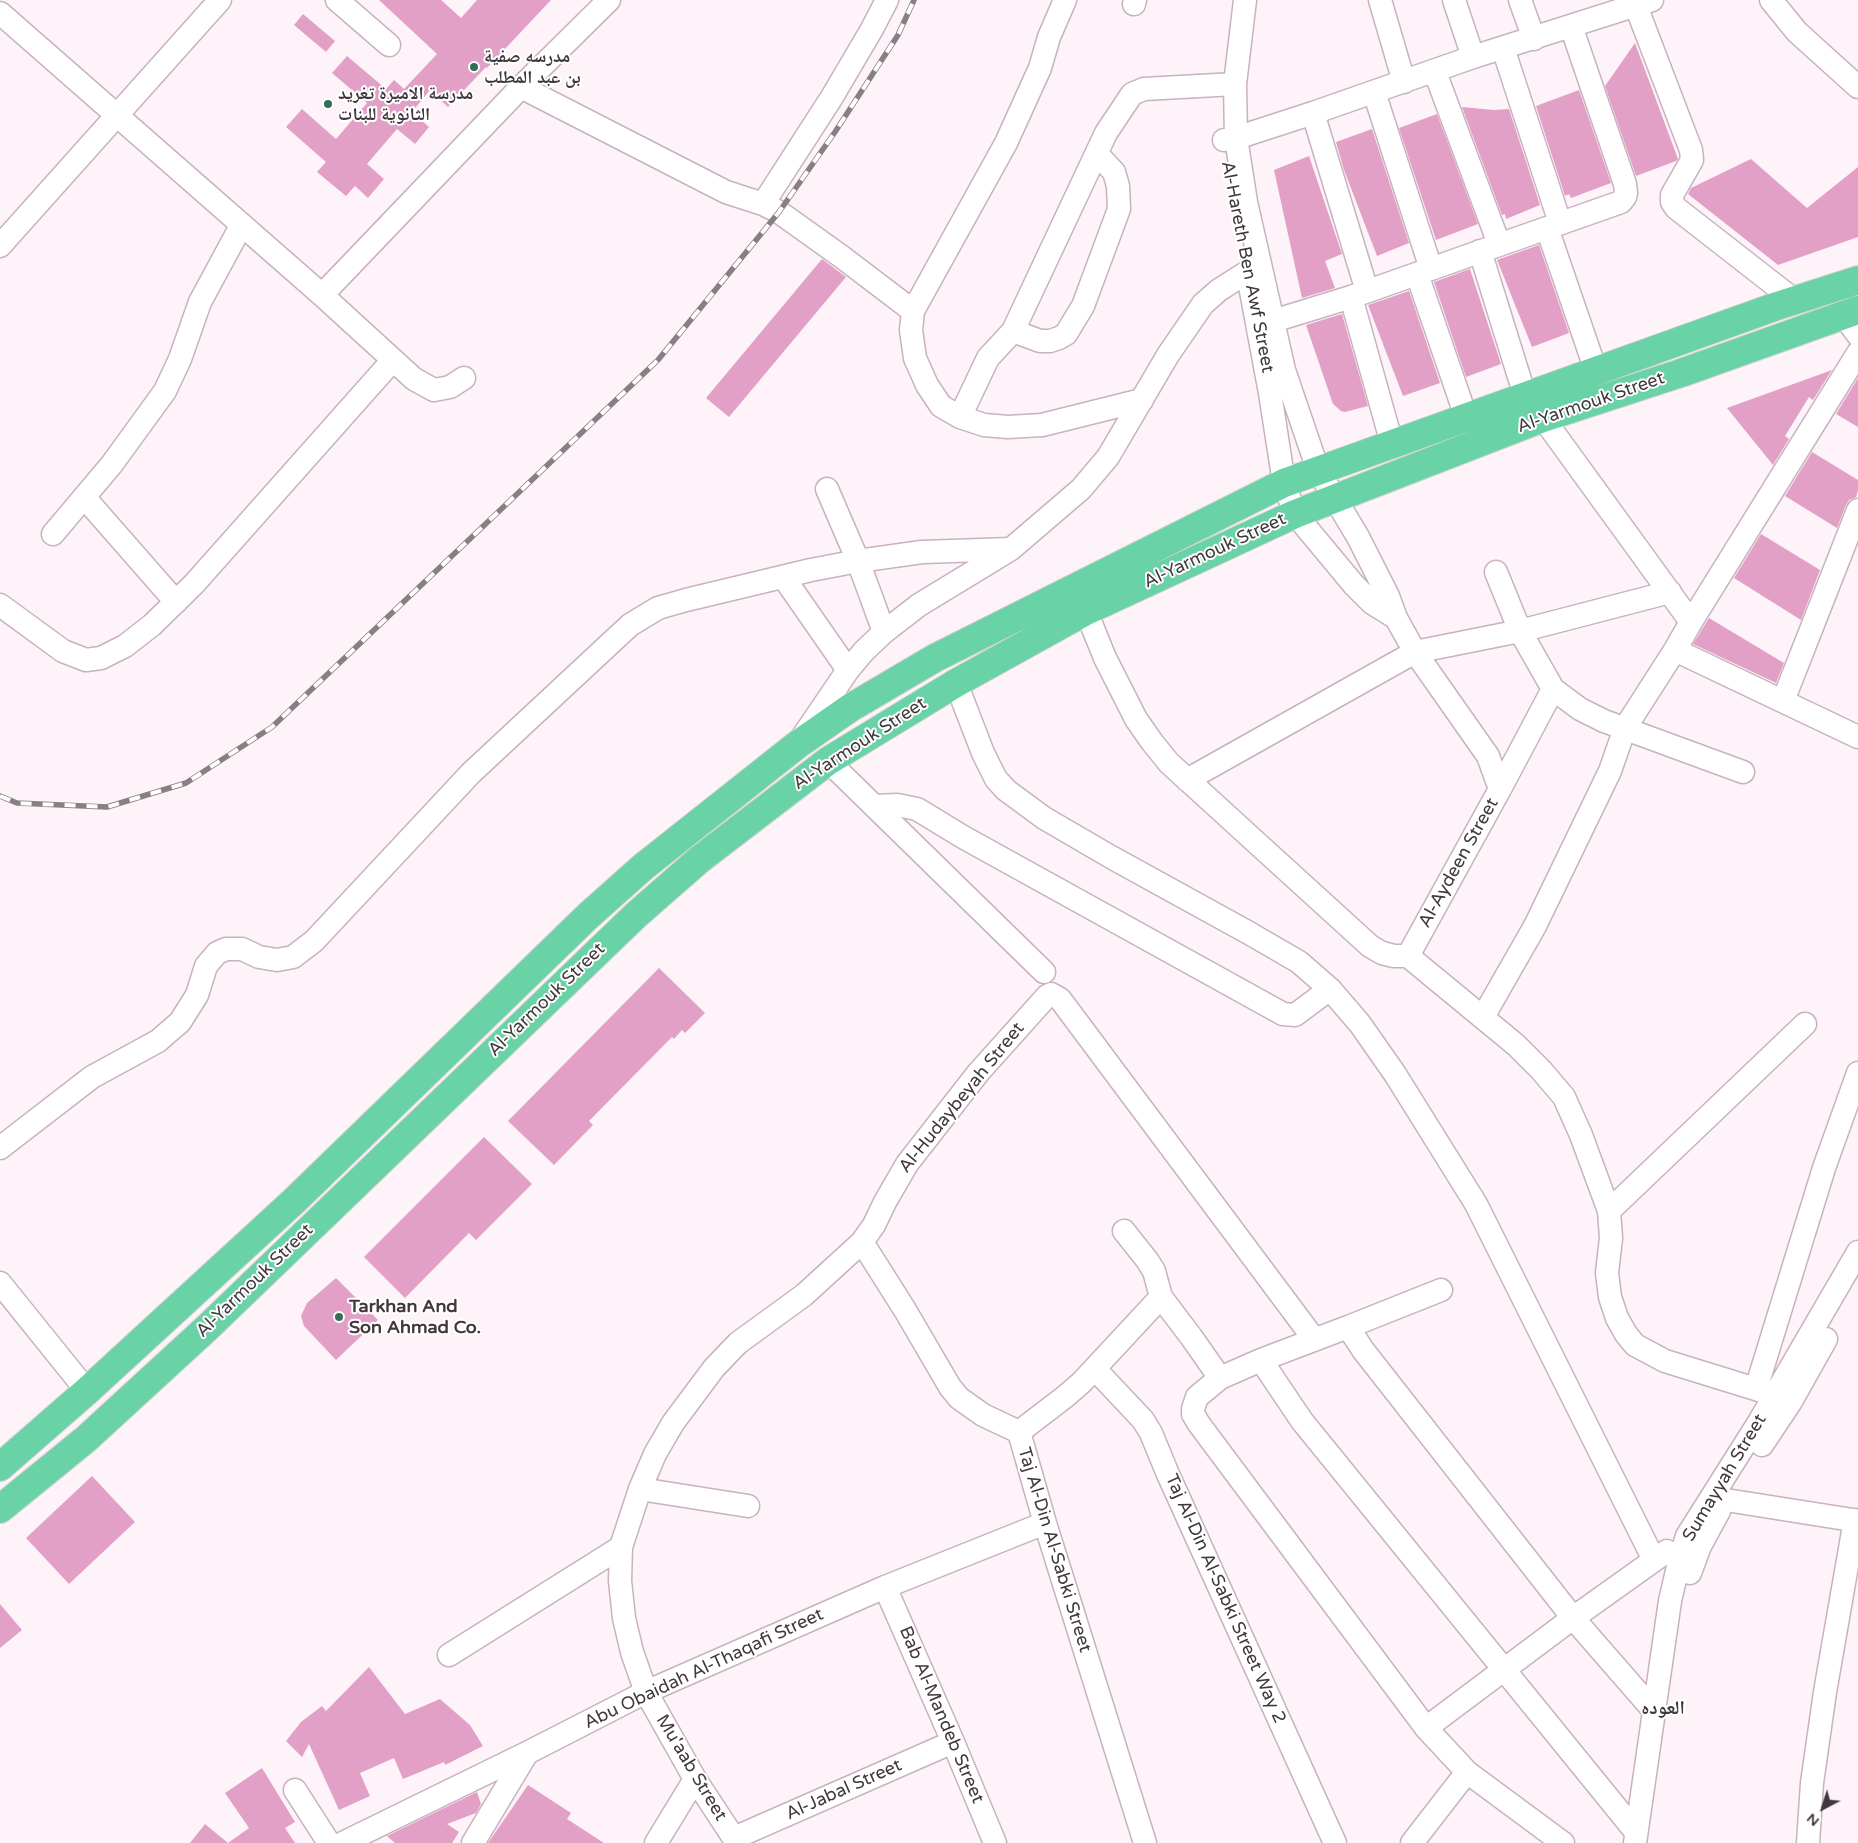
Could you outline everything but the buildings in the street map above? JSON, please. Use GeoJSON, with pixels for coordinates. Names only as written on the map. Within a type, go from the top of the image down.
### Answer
{"type":"FeatureCollection","features":[{"type":"Feature","properties":{"kind":"highway","name":"Al-Yarmouk Street"},"geometry":{"type":"LineString","coordinates":[[0,1467],[87,1391],[301,1194],[588,916],[643,866],[797,744],[850,708],[935,658],[1284,483],[1794,300],[1858,280]]}},
{"type":"Feature","properties":{"kind":"highway","name":"Al-Yarmouk Street"},"geometry":{"type":"LineString","coordinates":[[0,1509],[86,1439],[215,1320],[636,915],[700,858],[828,761],[956,683],[1086,611],[1340,506],[1543,418],[1853,320]]}},
{"type":"Feature","properties":{"kind":"highway"},"geometry":{"type":"LineString","coordinates":[[850,708],[865,738]]}},
{"type":"Feature","properties":{"kind":"highway"},"geometry":{"type":"LineString","coordinates":[[122,1358],[145,1384]]}},
{"type":"Feature","properties":{"kind":"street"},"geometry":{"type":"LineString","coordinates":[[0,246],[220,0]]}},
{"type":"Feature","properties":{"kind":"street"},"geometry":{"type":"LineString","coordinates":[[337,0],[389,45]]}},
{"type":"Feature","properties":{"kind":"street"},"geometry":{"type":"LineString","coordinates":[[322,296],[521,87],[610,0]]}},
{"type":"Feature","properties":{"kind":"street"},"geometry":{"type":"LineString","coordinates":[[763,204],[832,97],[887,0]]}},
{"type":"Feature","properties":{"kind":"street"},"geometry":{"type":"LineString","coordinates":[[1065,0],[1049,37],[1036,76],[1006,143],[913,311],[911,330],[915,358],[927,385],[941,406],[960,417],[984,425],[1008,427],[1042,426],[1142,400]]}},
{"type":"Feature","properties":{"kind":"street","name":"Al-Hareth Ben Awf Street"},"geometry":{"type":"LineString","coordinates":[[1232,0],[1230,139],[1246,202],[1270,394],[1284,483],[1301,521]]}},
{"type":"Feature","properties":{"kind":"street","name":"Al-Hareth Ben Awf Street"},"geometry":{"type":"LineString","coordinates":[[1230,84],[1245,0]]}},
{"type":"Feature","properties":{"kind":"street"},"geometry":{"type":"LineString","coordinates":[[1380,0],[1404,82]]}},
{"type":"Feature","properties":{"kind":"street"},"geometry":{"type":"LineString","coordinates":[[1454,0],[1473,57]]}},
{"type":"Feature","properties":{"kind":"street"},"geometry":{"type":"LineString","coordinates":[[1520,0],[1534,39]]}},
{"type":"Feature","properties":{"kind":"street"},"geometry":{"type":"LineString","coordinates":[[1771,0],[1797,32],[1858,87]]}},
{"type":"Feature","properties":{"kind":"street"},"geometry":{"type":"LineString","coordinates":[[1230,139],[1571,26],[1602,8],[1644,3],[1691,150],[1692,160],[1672,195],[1672,202],[1676,208],[1794,300]]}},
{"type":"Feature","properties":{"kind":"street"},"geometry":{"type":"LineString","coordinates":[[0,13],[414,379],[434,390],[450,387],[464,378]]}},
{"type":"Feature","properties":{"kind":"street"},"geometry":{"type":"LineString","coordinates":[[1273,321],[1359,294],[1621,202],[1626,193],[1571,26]]}},
{"type":"Feature","properties":{"kind":"street"},"geometry":{"type":"LineString","coordinates":[[1504,48],[1596,371]]}},
{"type":"Feature","properties":{"kind":"street"},"geometry":{"type":"LineString","coordinates":[[1434,72],[1490,248],[1525,396]]}},
{"type":"Feature","properties":{"kind":"street"},"geometry":{"type":"LineString","coordinates":[[960,417],[988,358],[1013,331],[1106,134],[1132,94],[1144,89],[1230,84]]}},
{"type":"Feature","properties":{"kind":"street"},"geometry":{"type":"LineString","coordinates":[[521,87],[726,192],[763,204],[779,212],[809,232],[913,311]]}},
{"type":"Feature","properties":{"kind":"street"},"geometry":{"type":"LineString","coordinates":[[1374,92],[1466,417]]}},
{"type":"Feature","properties":{"kind":"street"},"geometry":{"type":"LineString","coordinates":[[1313,113],[1359,294],[1392,444]]}},
{"type":"Feature","properties":{"kind":"street"},"geometry":{"type":"LineString","coordinates":[[1013,331],[1040,341],[1050,341],[1059,338],[1066,334],[1083,306],[1119,209],[1118,186],[1114,172],[1097,154]]}},
{"type":"Feature","properties":{"kind":"street"},"geometry":{"type":"LineString","coordinates":[[54,534],[127,444],[165,391],[180,359],[200,302],[241,226]]}},
{"type":"Feature","properties":{"kind":"street"},"geometry":{"type":"LineString","coordinates":[[797,744],[848,670],[884,632],[919,605],[1011,549],[1081,489],[1108,457],[1168,355],[1203,304],[1219,290],[1253,268]]}},
{"type":"Feature","properties":{"kind":"street","name":"Al-Hareth Ben Awf Street"},"geometry":{"type":"LineString","coordinates":[[1253,268],[1273,321],[1284,370],[1318,470],[1340,506]]}},
{"type":"Feature","properties":{"kind":"street"},"geometry":{"type":"LineString","coordinates":[[1483,1017],[1535,926],[1610,772],[1625,728],[1676,650],[1691,622],[1858,353]]}},
{"type":"Feature","properties":{"kind":"street"},"geometry":{"type":"LineString","coordinates":[[0,605],[63,651],[86,660],[101,658],[125,646],[152,625],[194,584],[392,361]]}},
{"type":"Feature","properties":{"kind":"street"},"geometry":{"type":"LineString","coordinates":[[1543,418],[1691,622]]}},
{"type":"Feature","properties":{"kind":"street"},"geometry":{"type":"LineString","coordinates":[[827,490],[858,561],[884,632]]}},
{"type":"Feature","properties":{"kind":"street"},"geometry":{"type":"LineString","coordinates":[[84,497],[176,602]]}},
{"type":"Feature","properties":{"kind":"street","name":"Al-Aydeen Street"},"geometry":{"type":"LineString","coordinates":[[1340,506],[1388,596],[1396,618],[1415,652],[1488,756],[1500,788],[1408,956]]}},
{"type":"Feature","properties":{"kind":"street"},"geometry":{"type":"LineString","coordinates":[[1783,701],[1858,510]]}},
{"type":"Feature","properties":{"kind":"street","name":"Al-Aydeen Street"},"geometry":{"type":"LineString","coordinates":[[1301,521],[1354,585],[1372,603],[1396,618]]}},
{"type":"Feature","properties":{"kind":"street"},"geometry":{"type":"LineString","coordinates":[[0,1148],[92,1077],[158,1041],[180,1022],[196,995],[206,966],[217,953],[226,949],[242,949],[259,957],[277,960],[293,957],[314,941],[471,773],[630,625],[658,608],[811,570],[858,561],[922,552],[1011,549]]}},
{"type":"Feature","properties":{"kind":"street"},"geometry":{"type":"LineString","coordinates":[[1496,572],[1520,631],[1553,689],[1580,709],[1743,772]]}},
{"type":"Feature","properties":{"kind":"street"},"geometry":{"type":"LineString","coordinates":[[784,578],[848,670]]}},
{"type":"Feature","properties":{"kind":"street"},"geometry":{"type":"LineString","coordinates":[[1187,780],[1415,652],[1520,631],[1670,592]]}},
{"type":"Feature","properties":{"kind":"street"},"geometry":{"type":"LineString","coordinates":[[1086,611],[1105,658],[1136,719],[1169,763],[1370,946],[1382,953],[1394,956],[1408,956],[1483,1017],[1541,1070],[1564,1097],[1581,1135],[1609,1211],[1611,1238],[1607,1273],[1610,1297],[1617,1318],[1635,1345],[1665,1361],[1774,1395],[1824,1168],[1858,1073]]}},
{"type":"Feature","properties":{"kind":"street"},"geometry":{"type":"LineString","coordinates":[[1676,650],[1858,737]]}},
{"type":"Feature","properties":{"kind":"street"},"geometry":{"type":"LineString","coordinates":[[956,683],[973,729],[996,779],[1016,798],[1044,818],[1112,858],[1250,933],[1298,962],[1330,989],[1360,1024],[1395,1074],[1476,1204],[1654,1560]]}},
{"type":"Feature","properties":{"kind":"street"},"geometry":{"type":"LineString","coordinates":[[1500,788],[1553,689]]}},
{"type":"Feature","properties":{"kind":"street"},"geometry":{"type":"LineString","coordinates":[[828,761],[1044,972]]}},
{"type":"Feature","properties":{"kind":"street"},"geometry":{"type":"LineString","coordinates":[[874,806],[897,805],[916,809],[1283,1014],[1295,1015],[1330,989]]}},
{"type":"Feature","properties":{"kind":"street","name":"Al-Hudaybeyah Street"},"geometry":{"type":"LineString","coordinates":[[646,1692],[632,1652],[624,1618],[620,1581],[621,1547],[640,1489],[655,1454],[673,1423],[714,1368],[738,1343],[804,1295],[862,1242],[874,1225],[907,1164],[978,1073],[1047,996],[1051,994],[1060,999],[1314,1339]]}},
{"type":"Feature","properties":{"kind":"street"},"geometry":{"type":"LineString","coordinates":[[1609,1211],[1805,1024]]}},
{"type":"Feature","properties":{"kind":"street"},"geometry":{"type":"LineString","coordinates":[[1124,1231],[1148,1260],[1157,1279],[1160,1297],[1220,1378]]}},
{"type":"Feature","properties":{"kind":"street"},"geometry":{"type":"LineString","coordinates":[[862,1242],[906,1310],[950,1387],[959,1398],[983,1415],[1019,1432]]}},
{"type":"Feature","properties":{"kind":"street","name":"Sumayyah Street"},"geometry":{"type":"LineString","coordinates":[[1640,1840],[1654,1711],[1670,1601],[1687,1536],[1774,1395],[1858,1252]]}},
{"type":"Feature","properties":{"kind":"street","name":"Sumayyah Street"},"geometry":{"type":"LineString","coordinates":[[1640,1840],[1685,1594],[1700,1546],[1726,1500],[1774,1395],[1858,1282]]}},
{"type":"Feature","properties":{"kind":"street"},"geometry":{"type":"LineString","coordinates":[[0,1283],[87,1391]]}},
{"type":"Feature","properties":{"kind":"street"},"geometry":{"type":"LineString","coordinates":[[1440,1290],[1260,1360],[1220,1378],[1197,1397],[1193,1414],[1426,1728],[1467,1772],[1563,1843]]}},
{"type":"Feature","properties":{"kind":"street","name":"Taj Al-Din Al-Sabki Street"},"geometry":{"type":"LineString","coordinates":[[1145,1843],[1045,1523],[1019,1432],[1066,1396],[1095,1369],[1160,1297]]}},
{"type":"Feature","properties":{"kind":"street"},"geometry":{"type":"LineString","coordinates":[[1348,1327],[1363,1350],[1574,1618],[1654,1711]]}},
{"type":"Feature","properties":{"kind":"street"},"geometry":{"type":"LineString","coordinates":[[1260,1360],[1302,1421],[1640,1840]]}},
{"type":"Feature","properties":{"kind":"street","name":"Taj Al-Din Al-Sabki Street Way 2"},"geometry":{"type":"LineString","coordinates":[[1095,1369],[1134,1409],[1151,1433],[1335,1843]]}},
{"type":"Feature","properties":{"kind":"street"},"geometry":{"type":"LineString","coordinates":[[640,1489],[748,1506]]}},
{"type":"Feature","properties":{"kind":"street"},"geometry":{"type":"LineString","coordinates":[[1726,1500],[1856,1520],[1825,1692],[1812,1783],[1808,1843]]}},
{"type":"Feature","properties":{"kind":"street","name":"Abu Obaidah Al-Thaqafi Street"},"geometry":{"type":"LineString","coordinates":[[343,1843],[527,1753],[646,1692],[885,1587],[1045,1523]]}},
{"type":"Feature","properties":{"kind":"street"},"geometry":{"type":"LineString","coordinates":[[1426,1728],[1502,1670],[1687,1536]]}},
{"type":"Feature","properties":{"kind":"street"},"geometry":{"type":"LineString","coordinates":[[450,1655],[621,1547]]}},
{"type":"Feature","properties":{"kind":"street","name":"Bab Al-Mandeb Street"},"geometry":{"type":"LineString","coordinates":[[885,1587],[995,1843]]}},
{"type":"Feature","properties":{"kind":"street","name":"Mu'aab Street"},"geometry":{"type":"LineString","coordinates":[[646,1692],[695,1778],[735,1841]]}},
{"type":"Feature","properties":{"kind":"street","name":"Al-Jabal Street"},"geometry":{"type":"LineString","coordinates":[[735,1841],[953,1742]]}},
{"type":"Feature","properties":{"kind":"street"},"geometry":{"type":"LineString","coordinates":[[473,1843],[527,1753]]}},
{"type":"Feature","properties":{"kind":"street"},"geometry":{"type":"LineString","coordinates":[[1412,1843],[1467,1772]]}},
{"type":"Feature","properties":{"kind":"street"},"geometry":{"type":"LineString","coordinates":[[656,1843],[695,1778]]}},
{"type":"Feature","properties":{"kind":"street"},"geometry":{"type":"LineString","coordinates":[[296,1790],[329,1843]]}},
{"type":"Feature","properties":{"kind":"railway"},"geometry":{"type":"LineString","coordinates":[[0,796],[17,803],[107,807],[186,783],[272,727],[658,360],[779,212],[835,132],[898,35],[914,0]]}},
{"type":"Feature","properties":{"kind":"place","name":"مدرسه صفية بن عبد المطلب"},"geometry":{"type":"Point","coordinates":[474,67]}},
{"type":"Feature","properties":{"kind":"place","name":"مدرسة الاميرة تغريد الثانوية للبنات"},"geometry":{"type":"Point","coordinates":[328,104]}},
{"type":"Feature","properties":{"kind":"place","name":"Tarkhan And Son Ahmad Co."},"geometry":{"type":"Point","coordinates":[339,1317]}},
{"type":"Feature","properties":{"kind":"district","name":"العوده"},"geometry":{"type":"Point","coordinates":[1663,1709]}}]}
